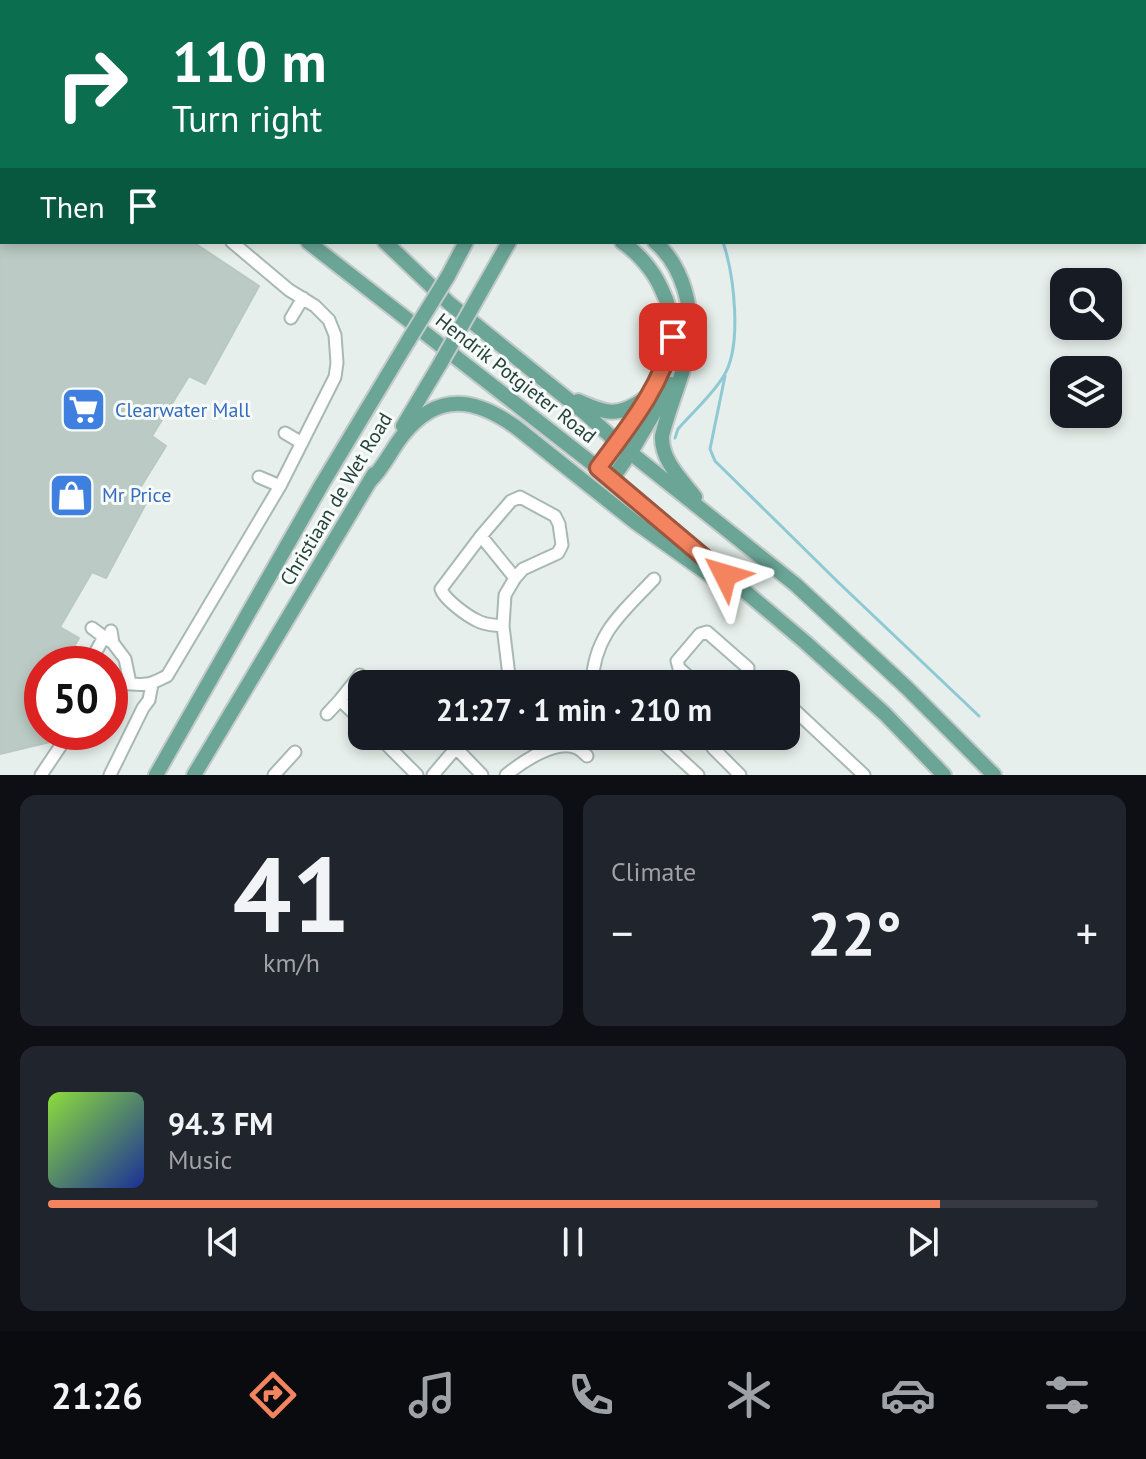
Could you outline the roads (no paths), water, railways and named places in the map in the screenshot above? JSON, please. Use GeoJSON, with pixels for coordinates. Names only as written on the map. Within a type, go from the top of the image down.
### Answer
{"type":"FeatureCollection","features":[{"type":"Feature","properties":{"kind":"main road","name":"Hendrik Potgieter Road"},"geometry":{"type":"LineString","coordinates":[[311,244],[612,479],[805,642],[885,714],[944,775]]}},
{"type":"Feature","properties":{"kind":"main road","name":"Hendrik Potgieter Road"},"geometry":{"type":"LineString","coordinates":[[387,244],[450,304],[807,595],[994,775]]}},
{"type":"Feature","properties":{"kind":"main road","name":"Christiaan de Wet Road"},"geometry":{"type":"LineString","coordinates":[[156,775],[322,484],[465,244]]}},
{"type":"Feature","properties":{"kind":"main road","name":"Christiaan de Wet Road"},"geometry":{"type":"LineString","coordinates":[[194,775],[440,364],[508,244]]}},
{"type":"Feature","properties":{"kind":"main road"},"geometry":{"type":"LineString","coordinates":[[598,468],[659,379],[673,337],[666,298],[658,281],[646,264],[624,244]]}},
{"type":"Feature","properties":{"kind":"main road"},"geometry":{"type":"LineString","coordinates":[[657,244],[677,268],[689,313],[689,345],[665,424],[662,448],[675,472],[710,516]]}},
{"type":"Feature","properties":{"kind":"main road"},"geometry":{"type":"LineString","coordinates":[[612,479],[683,367]]}},
{"type":"Feature","properties":{"kind":"main road"},"geometry":{"type":"LineString","coordinates":[[557,391],[605,412],[618,413],[648,397]]}},
{"type":"Feature","properties":{"kind":"main road"},"geometry":{"type":"LineString","coordinates":[[370,481],[402,437],[423,415],[452,404],[483,408],[507,421],[635,522],[805,642]]}},
{"type":"Feature","properties":{"kind":"street"},"geometry":{"type":"LineString","coordinates":[[128,683],[142,684],[167,676],[280,486],[335,377],[338,350],[329,320],[234,244]]}},
{"type":"Feature","properties":{"kind":"street"},"geometry":{"type":"LineString","coordinates":[[291,318],[303,298]]}},
{"type":"Feature","properties":{"kind":"street"},"geometry":{"type":"LineString","coordinates":[[285,433],[302,443]]}},
{"type":"Feature","properties":{"kind":"street"},"geometry":{"type":"LineString","coordinates":[[259,477],[280,486]]}},
{"type":"Feature","properties":{"kind":"street"},"geometry":{"type":"LineString","coordinates":[[503,626],[476,620],[441,593],[442,585],[515,498],[525,499],[555,516],[562,545],[560,551],[523,569],[505,595],[503,626],[508,670]]}},
{"type":"Feature","properties":{"kind":"street"},"geometry":{"type":"LineString","coordinates":[[481,536],[515,578]]}},
{"type":"Feature","properties":{"kind":"street"},"geometry":{"type":"LineString","coordinates":[[594,670],[604,635],[654,579]]}},
{"type":"Feature","properties":{"kind":"street"},"geometry":{"type":"LineString","coordinates":[[92,628],[110,637],[142,684],[143,708],[110,775]]}},
{"type":"Feature","properties":{"kind":"street"},"geometry":{"type":"LineString","coordinates":[[681,670],[677,665],[678,658],[700,634],[707,632],[747,670]]}},
{"type":"Feature","properties":{"kind":"street"},"geometry":{"type":"LineString","coordinates":[[103,646],[110,637]]}},
{"type":"Feature","properties":{"kind":"street"},"geometry":{"type":"LineString","coordinates":[[327,714],[348,690]]}},
{"type":"Feature","properties":{"kind":"street"},"geometry":{"type":"LineString","coordinates":[[340,700],[348,708]]}},
{"type":"Feature","properties":{"kind":"street"},"geometry":{"type":"LineString","coordinates":[[800,715],[864,775]]}},
{"type":"Feature","properties":{"kind":"street"},"geometry":{"type":"LineString","coordinates":[[513,773],[533,757],[554,747],[578,748],[587,756]]}},
{"type":"Feature","properties":{"kind":"street"},"geometry":{"type":"LineString","coordinates":[[41,775],[58,750]]}},
{"type":"Feature","properties":{"kind":"street"},"geometry":{"type":"LineString","coordinates":[[395,750],[417,775]]}},
{"type":"Feature","properties":{"kind":"street"},"geometry":{"type":"LineString","coordinates":[[433,775],[454,750]]}},
{"type":"Feature","properties":{"kind":"street"},"geometry":{"type":"LineString","coordinates":[[458,750],[482,775]]}},
{"type":"Feature","properties":{"kind":"street"},"geometry":{"type":"LineString","coordinates":[[673,750],[698,775]]}},
{"type":"Feature","properties":{"kind":"street"},"geometry":{"type":"LineString","coordinates":[[715,750],[740,775]]}},
{"type":"Feature","properties":{"kind":"street"},"geometry":{"type":"LineString","coordinates":[[274,775],[295,752]]}},
{"type":"Feature","properties":{"kind":"street"},"geometry":{"type":"LineString","coordinates":[[283,765],[294,775]]}},
{"type":"Feature","properties":{"kind":"waterway"},"geometry":{"type":"LineString","coordinates":[[675,438],[678,429],[719,384],[733,348],[735,311],[723,244]]}},
{"type":"Feature","properties":{"kind":"waterway"},"geometry":{"type":"LineString","coordinates":[[725,376],[710,449],[715,461],[979,716]]}},
{"type":"Feature","properties":{"kind":"place","name":"Clearwater Mall"},"geometry":{"type":"Point","coordinates":[84,410]}},
{"type":"Feature","properties":{"kind":"place","name":"Mr Price"},"geometry":{"type":"Point","coordinates":[71,495]}}]}
